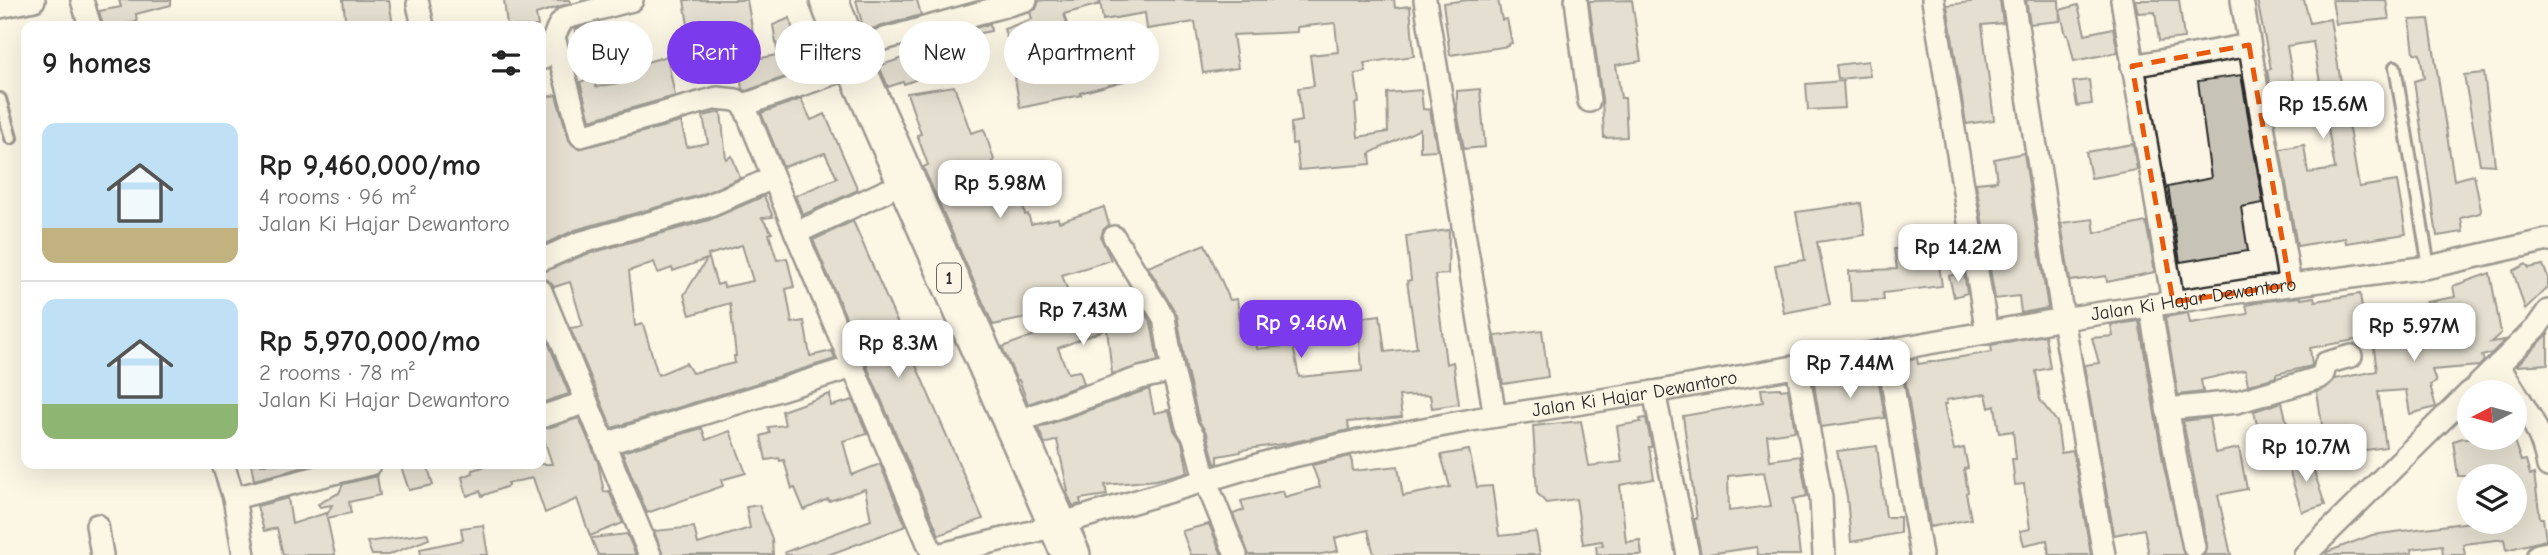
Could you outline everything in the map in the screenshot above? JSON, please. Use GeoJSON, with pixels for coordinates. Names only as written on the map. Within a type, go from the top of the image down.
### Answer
{"type":"FeatureCollection","features":[{"type":"Feature","properties":{"kind":"highway","name":"1"},"geometry":{"type":"LineString","coordinates":[[807,0],[820,21]]}},
{"type":"Feature","properties":{"kind":"highway","name":"1"},"geometry":{"type":"LineString","coordinates":[[829,0],[834,21]]}},
{"type":"Feature","properties":{"kind":"highway","name":"1"},"geometry":{"type":"LineString","coordinates":[[851,84],[886,191],[1053,541]]}},
{"type":"Feature","properties":{"kind":"highway","name":"1"},"geometry":{"type":"LineString","coordinates":[[854,84],[1013,423],[1053,541]]}},
{"type":"Feature","properties":{"kind":"street"},"geometry":{"type":"LineString","coordinates":[[0,7],[34,0]]}},
{"type":"Feature","properties":{"kind":"street"},"geometry":{"type":"LineString","coordinates":[[82,0],[88,21]]}},
{"type":"Feature","properties":{"kind":"street"},"geometry":{"type":"LineString","coordinates":[[546,54],[555,41],[558,25],[565,18],[632,0]]}},
{"type":"Feature","properties":{"kind":"street"},"geometry":{"type":"LineString","coordinates":[[885,46],[1026,0]]}},
{"type":"Feature","properties":{"kind":"street"},"geometry":{"type":"LineString","coordinates":[[1425,0],[1495,416]]}},
{"type":"Feature","properties":{"kind":"street"},"geometry":{"type":"LineString","coordinates":[[1576,0],[1589,101]]}},
{"type":"Feature","properties":{"kind":"street"},"geometry":{"type":"LineString","coordinates":[[1933,0],[1987,333]]}},
{"type":"Feature","properties":{"kind":"street"},"geometry":{"type":"LineString","coordinates":[[2013,0],[2063,319],[2104,555]]}},
{"type":"Feature","properties":{"kind":"street"},"geometry":{"type":"LineString","coordinates":[[2122,0],[2173,302]]}},
{"type":"Feature","properties":{"kind":"street"},"geometry":{"type":"LineString","coordinates":[[2242,0],[2290,285]]}},
{"type":"Feature","properties":{"kind":"street"},"geometry":{"type":"LineString","coordinates":[[418,4],[422,21]]}},
{"type":"Feature","properties":{"kind":"street"},"geometry":{"type":"LineString","coordinates":[[555,41],[581,136],[717,98],[736,100],[744,105],[853,367],[936,555]]}},
{"type":"Feature","properties":{"kind":"street"},"geometry":{"type":"LineString","coordinates":[[2132,66],[2249,46]]}},
{"type":"Feature","properties":{"kind":"street"},"geometry":{"type":"LineString","coordinates":[[744,105],[790,84]]}},
{"type":"Feature","properties":{"kind":"street"},"geometry":{"type":"LineString","coordinates":[[546,258],[579,243],[705,207],[773,177]]}},
{"type":"Feature","properties":{"kind":"street"},"geometry":{"type":"LineString","coordinates":[[796,233],[886,191]]}},
{"type":"Feature","properties":{"kind":"street"},"geometry":{"type":"LineString","coordinates":[[1114,237],[1164,318],[1172,371],[1205,479],[1236,555]]}},
{"type":"Feature","properties":{"kind":"street","name":"Jalan Ki Hajar Dewantoro"},"geometry":{"type":"LineString","coordinates":[[936,555],[1053,541],[1205,479],[1359,441],[2063,319],[2429,267],[2548,240]]}},
{"type":"Feature","properties":{"kind":"street"},"geometry":{"type":"LineString","coordinates":[[546,303],[650,555]]}},
{"type":"Feature","properties":{"kind":"street"},"geometry":{"type":"LineString","coordinates":[[2150,305],[2194,547]]}},
{"type":"Feature","properties":{"kind":"street"},"geometry":{"type":"LineString","coordinates":[[2483,380],[2536,328],[2548,311]]}},
{"type":"Feature","properties":{"kind":"street"},"geometry":{"type":"LineString","coordinates":[[1887,350],[1921,555]]}},
{"type":"Feature","properties":{"kind":"street"},"geometry":{"type":"LineString","coordinates":[[2167,409],[2237,402],[2321,377],[2326,363],[2351,356]]}},
{"type":"Feature","properties":{"kind":"street"},"geometry":{"type":"LineString","coordinates":[[2498,365],[2533,421],[2546,453],[2548,466]]}},
{"type":"Feature","properties":{"kind":"street"},"geometry":{"type":"LineString","coordinates":[[1797,366],[1821,498],[1824,555]]}},
{"type":"Feature","properties":{"kind":"street"},"geometry":{"type":"LineString","coordinates":[[605,444],[853,367]]}},
{"type":"Feature","properties":{"kind":"street"},"geometry":{"type":"LineString","coordinates":[[1013,423],[1140,379],[1172,371]]}},
{"type":"Feature","properties":{"kind":"street"},"geometry":{"type":"LineString","coordinates":[[1654,392],[1688,555]]}},
{"type":"Feature","properties":{"kind":"street"},"geometry":{"type":"LineString","coordinates":[[546,415],[587,402]]}},
{"type":"Feature","properties":{"kind":"street"},"geometry":{"type":"LineString","coordinates":[[2305,555],[2457,406]]}},
{"type":"Feature","properties":{"kind":"street"},"geometry":{"type":"LineString","coordinates":[[225,469],[234,498],[244,555]]}},
{"type":"Feature","properties":{"kind":"street"},"geometry":{"type":"LineString","coordinates":[[234,498],[350,469]]}},
{"type":"Feature","properties":{"kind":"street"},"geometry":{"type":"LineString","coordinates":[[97,525],[102,555]]}},
{"type":"Feature","properties":{"kind":"street"},"geometry":{"type":"LineString","coordinates":[[2538,555],[2548,553]]}},
{"type":"Feature","properties":{"kind":"lane"},"geometry":{"type":"LineString","coordinates":[[2395,67],[2429,267]]}},
{"type":"Feature","properties":{"kind":"lane"},"geometry":{"type":"LineString","coordinates":[[0,99],[11,138]]}},
{"type":"Feature","properties":{"kind":"highlighted area"},"geometry":{"type":"Polygon","coordinates":[[[2249,45],[2290,285],[2173,302],[2132,66],[2249,45]]]}},
{"type":"Feature","properties":{"kind":"building"},"geometry":{"type":"Polygon","coordinates":[[[119,0],[171,0],[171,5],[136,14],[137,21],[102,21],[99,11],[121,7],[119,0]]]}},
{"type":"Feature","properties":{"kind":"building"},"geometry":{"type":"Polygon","coordinates":[[[343,0],[389,0],[392,21],[345,21],[343,0]]]}},
{"type":"Feature","properties":{"kind":"building"},"geometry":{"type":"Polygon","coordinates":[[[504,0],[570,0],[571,3],[536,14],[537,21],[506,21],[504,0]]]}},
{"type":"Feature","properties":{"kind":"building"},"geometry":{"type":"Polygon","coordinates":[[[684,0],[747,0],[751,21],[687,21],[684,0]]]}},
{"type":"Feature","properties":{"kind":"building"},"geometry":{"type":"Polygon","coordinates":[[[856,0],[917,0],[921,15],[885,25],[885,21],[861,21],[856,0]]]}},
{"type":"Feature","properties":{"kind":"building"},"geometry":{"type":"Polygon","coordinates":[[[1099,0],[1100,4],[1064,14],[1066,21],[1026,21],[1032,19],[1030,12],[1036,9],[1039,1],[1099,0]]]}},
{"type":"Feature","properties":{"kind":"building"},"geometry":{"type":"Polygon","coordinates":[[[1100,0],[1394,0],[1395,8],[1410,6],[1414,56],[1364,63],[1366,72],[1355,74],[1359,103],[1355,104],[1358,137],[1388,132],[1387,93],[1421,90],[1423,109],[1430,110],[1437,150],[1420,151],[1420,129],[1370,153],[1371,164],[1299,170],[1296,143],[1292,144],[1291,123],[1302,121],[1298,88],[1314,86],[1310,55],[1338,52],[1335,23],[1297,27],[1297,32],[1233,35],[1238,68],[1203,73],[1195,22],[1159,27],[1159,21],[1146,21],[1145,13],[1103,20],[1100,0]]]}},
{"type":"Feature","properties":{"kind":"building"},"geometry":{"type":"Polygon","coordinates":[[[1498,0],[1502,20],[1507,19],[1512,43],[1509,46],[1450,55],[1443,3],[1498,0]]]}},
{"type":"Feature","properties":{"kind":"building"},"geometry":{"type":"Polygon","coordinates":[[[1632,0],[1641,61],[1616,65],[1621,98],[1625,98],[1627,137],[1604,138],[1602,99],[1589,1],[1632,0]]]}},
{"type":"Feature","properties":{"kind":"building"},"geometry":{"type":"Polygon","coordinates":[[[2000,0],[2003,23],[1982,25],[1994,120],[1966,124],[1947,5],[2000,0]]]}},
{"type":"Feature","properties":{"kind":"building"},"geometry":{"type":"Polygon","coordinates":[[[2026,0],[2059,0],[2060,21],[2030,24],[2026,0]]]}},
{"type":"Feature","properties":{"kind":"building"},"geometry":{"type":"Polygon","coordinates":[[[2135,0],[2179,0],[2184,38],[2159,41],[2155,12],[2138,13],[2135,0]]]}},
{"type":"Feature","properties":{"kind":"building"},"geometry":{"type":"Polygon","coordinates":[[[2257,0],[2304,0],[2310,23],[2330,19],[2359,187],[2397,181],[2406,234],[2346,243],[2345,238],[2297,246],[2280,149],[2304,145],[2308,173],[2335,169],[2313,42],[2287,46],[2299,116],[2276,120],[2267,70],[2271,69],[2257,0]]]}},
{"type":"Feature","properties":{"kind":"building"},"geometry":{"type":"Polygon","coordinates":[[[2332,0],[2386,0],[2389,19],[2336,24],[2332,0]]]}},
{"type":"Feature","properties":{"kind":"building"},"geometry":{"type":"Polygon","coordinates":[[[2078,5],[2085,34],[2113,28],[2118,52],[2074,61],[2060,10],[2078,5]]]}},
{"type":"Feature","properties":{"kind":"building"},"geometry":{"type":"Polygon","coordinates":[[[2429,19],[2454,180],[2474,175],[2481,210],[2480,213],[2461,218],[2463,232],[2437,236],[2414,81],[2424,78],[2420,54],[2414,53],[2410,20],[2429,19]]]}},
{"type":"Feature","properties":{"kind":"building"},"geometry":{"type":"Polygon","coordinates":[[[667,56],[667,84],[673,84],[675,96],[590,120],[581,84],[595,84],[596,87],[613,84],[653,84],[653,60],[667,56]]]}},
{"type":"Feature","properties":{"kind":"building"},"geometry":{"type":"Polygon","coordinates":[[[775,56],[775,81],[746,91],[742,89],[741,84],[761,84],[761,58],[775,56]]]}},
{"type":"Feature","properties":{"kind":"building"},"geometry":{"type":"Polygon","coordinates":[[[899,59],[899,83],[888,87],[885,64],[899,59]]]}},
{"type":"Feature","properties":{"kind":"building"},"geometry":{"type":"Polygon","coordinates":[[[1868,61],[1870,76],[1838,79],[1836,65],[1868,61]]]}},
{"type":"Feature","properties":{"kind":"building"},"geometry":{"type":"Polygon","coordinates":[[[2484,73],[2495,165],[2480,164],[2464,75],[2484,73]]]}},
{"type":"Feature","properties":{"kind":"building"},"geometry":{"type":"Polygon","coordinates":[[[2241,75],[2263,203],[2241,207],[2248,251],[2180,262],[2168,187],[2211,178],[2198,81],[2241,75]]]}},
{"type":"Feature","properties":{"kind":"building"},"geometry":{"type":"Polygon","coordinates":[[[2089,80],[2092,104],[2077,106],[2073,82],[2089,80]]]}},
{"type":"Feature","properties":{"kind":"building"},"geometry":{"type":"Polygon","coordinates":[[[1843,81],[1845,108],[1808,110],[1806,84],[1843,81]]]}},
{"type":"Feature","properties":{"kind":"building"},"geometry":{"type":"Polygon","coordinates":[[[1016,84],[1113,84],[1080,93],[1081,95],[1020,108],[1016,84]]]}},
{"type":"Feature","properties":{"kind":"building"},"geometry":{"type":"Polygon","coordinates":[[[954,86],[971,133],[984,129],[994,160],[989,166],[991,172],[987,173],[992,203],[1021,196],[1025,215],[1028,214],[1031,224],[1058,218],[1059,222],[1104,207],[1109,225],[1103,230],[1101,238],[1111,260],[1062,275],[1074,308],[993,325],[923,167],[928,165],[917,135],[921,134],[907,93],[954,86]]]}},
{"type":"Feature","properties":{"kind":"building"},"geometry":{"type":"Polygon","coordinates":[[[1480,89],[1485,147],[1464,149],[1457,111],[1457,91],[1480,89]]]}},
{"type":"Feature","properties":{"kind":"building"},"geometry":{"type":"Polygon","coordinates":[[[556,95],[569,140],[578,149],[681,122],[687,147],[708,143],[703,116],[721,112],[726,159],[732,156],[740,178],[701,195],[575,230],[546,244],[546,97],[556,95]]]}},
{"type":"Feature","properties":{"kind":"building"},"geometry":{"type":"Polygon","coordinates":[[[801,99],[811,120],[825,114],[858,190],[803,215],[795,196],[837,178],[825,153],[783,167],[761,113],[801,99]]]}},
{"type":"Feature","properties":{"kind":"building"},"geometry":{"type":"Polygon","coordinates":[[[2133,144],[2137,170],[2091,178],[2086,152],[2133,144]]]}},
{"type":"Feature","properties":{"kind":"building"},"geometry":{"type":"Polygon","coordinates":[[[2024,153],[2048,308],[2021,313],[2019,296],[1995,299],[1976,183],[1997,181],[1994,159],[2024,153]]]}},
{"type":"Feature","properties":{"kind":"building"},"geometry":{"type":"Polygon","coordinates":[[[764,196],[773,217],[762,218],[772,233],[769,234],[777,260],[787,258],[794,287],[786,289],[792,323],[804,321],[810,356],[832,351],[835,359],[612,428],[570,328],[583,326],[570,282],[554,287],[546,279],[546,271],[584,255],[709,220],[764,196]],[[742,245],[708,255],[717,285],[723,283],[724,287],[753,281],[742,245]],[[707,259],[673,271],[672,268],[658,273],[654,262],[629,271],[635,326],[643,324],[658,375],[686,363],[692,373],[735,363],[730,303],[690,315],[684,295],[707,259]]]}},
{"type":"Feature","properties":{"kind":"building"},"geometry":{"type":"Polygon","coordinates":[[[1861,203],[1865,235],[1817,242],[1830,304],[1784,313],[1775,265],[1805,260],[1796,212],[1861,203]]]}},
{"type":"Feature","properties":{"kind":"building"},"geometry":{"type":"Polygon","coordinates":[[[2093,219],[2095,233],[2146,222],[2155,272],[2107,282],[2106,276],[2070,281],[2061,223],[2093,219]]]}},
{"type":"Feature","properties":{"kind":"building"},"geometry":{"type":"Polygon","coordinates":[[[853,221],[983,519],[939,535],[813,240],[853,221]]]}},
{"type":"Feature","properties":{"kind":"building"},"geometry":{"type":"Polygon","coordinates":[[[1449,230],[1448,274],[1435,275],[1446,364],[1453,362],[1459,404],[1432,408],[1430,395],[1399,396],[1402,417],[1348,422],[1349,430],[1241,450],[1218,456],[1218,463],[1215,464],[1207,434],[1199,421],[1177,315],[1148,267],[1205,244],[1230,300],[1237,299],[1242,335],[1256,333],[1257,349],[1293,345],[1299,377],[1362,371],[1358,318],[1380,315],[1385,352],[1417,348],[1407,281],[1411,280],[1406,236],[1449,230]]]}},
{"type":"Feature","properties":{"kind":"building"},"geometry":{"type":"Polygon","coordinates":[[[1936,243],[1942,286],[1883,293],[1884,300],[1851,301],[1849,271],[1897,269],[1894,249],[1936,243]]]}},
{"type":"Feature","properties":{"kind":"building"},"geometry":{"type":"Polygon","coordinates":[[[2526,264],[2529,268],[2543,265],[2548,287],[2525,309],[2513,271],[2526,264]]]}},
{"type":"Feature","properties":{"kind":"building"},"geometry":{"type":"Polygon","coordinates":[[[1964,272],[1967,293],[1954,297],[1949,276],[1964,272]]]}},
{"type":"Feature","properties":{"kind":"building"},"geometry":{"type":"Polygon","coordinates":[[[2490,273],[2501,333],[2491,342],[2505,340],[2492,353],[2482,356],[2484,361],[2479,366],[2432,370],[2436,382],[2430,385],[2436,407],[2410,414],[2406,390],[2378,392],[2386,447],[2353,452],[2350,428],[2323,431],[2317,392],[2335,379],[2377,371],[2372,334],[2433,327],[2426,302],[2455,297],[2453,286],[2490,273]]]}},
{"type":"Feature","properties":{"kind":"building"},"geometry":{"type":"Polygon","coordinates":[[[1130,288],[1151,323],[1158,361],[1112,374],[1107,329],[1058,348],[1068,373],[1080,371],[1084,384],[1028,404],[1002,347],[1107,309],[1104,299],[1130,288]]]}},
{"type":"Feature","properties":{"kind":"building"},"geometry":{"type":"Polygon","coordinates":[[[2360,294],[2366,338],[2310,348],[2312,366],[2276,374],[2276,377],[2248,385],[2245,370],[2201,380],[2203,392],[2178,395],[2165,317],[2188,313],[2190,323],[2248,314],[2246,305],[2266,301],[2314,297],[2315,301],[2360,294]]]}},
{"type":"Feature","properties":{"kind":"building"},"geometry":{"type":"Polygon","coordinates":[[[2139,321],[2164,467],[2184,555],[2149,555],[2144,529],[2114,535],[2084,365],[2099,363],[2092,338],[2113,336],[2111,325],[2139,321]]]}},
{"type":"Feature","properties":{"kind":"building"},"geometry":{"type":"Polygon","coordinates":[[[1542,330],[1548,377],[1503,384],[1495,336],[1542,330]]]}},
{"type":"Feature","properties":{"kind":"building"},"geometry":{"type":"Polygon","coordinates":[[[2548,334],[2548,364],[2516,366],[2548,334]]]}},
{"type":"Feature","properties":{"kind":"building"},"geometry":{"type":"Polygon","coordinates":[[[2045,335],[2050,368],[2036,371],[2040,400],[2057,422],[2061,453],[2073,451],[2091,555],[2049,555],[2047,540],[2024,545],[2020,531],[2030,529],[2024,484],[2015,485],[2013,431],[1999,433],[1995,406],[1989,408],[1986,394],[1946,400],[1947,404],[1944,405],[1954,450],[1964,448],[1968,468],[1964,469],[1966,493],[1971,519],[1930,527],[1902,361],[1917,358],[1918,364],[1992,352],[1991,345],[2045,335]]]}},
{"type":"Feature","properties":{"kind":"building"},"geometry":{"type":"Polygon","coordinates":[[[546,337],[569,394],[546,401],[546,337]]]}},
{"type":"Feature","properties":{"kind":"building"},"geometry":{"type":"Polygon","coordinates":[[[1877,371],[1885,418],[1821,427],[1814,384],[1877,371]]]}},
{"type":"Feature","properties":{"kind":"building"},"geometry":{"type":"Polygon","coordinates":[[[1149,389],[1154,413],[1169,410],[1174,430],[1182,442],[1188,472],[1156,480],[1105,485],[1107,495],[1080,499],[1081,504],[1073,506],[1066,491],[1057,440],[1045,444],[1038,428],[1149,389]]]}},
{"type":"Feature","properties":{"kind":"building"},"geometry":{"type":"Polygon","coordinates":[[[1761,389],[1788,389],[1795,431],[1767,435],[1770,460],[1800,456],[1807,496],[1793,499],[1800,555],[1758,555],[1757,547],[1701,555],[1694,519],[1697,519],[1683,416],[1763,402],[1761,389]],[[1764,472],[1728,476],[1729,511],[1771,506],[1764,472]]]}},
{"type":"Feature","properties":{"kind":"building"},"geometry":{"type":"Polygon","coordinates":[[[830,394],[831,406],[853,400],[867,434],[843,441],[852,475],[880,464],[906,526],[828,555],[786,555],[785,552],[871,520],[865,489],[829,501],[828,499],[804,510],[795,488],[792,489],[784,460],[766,460],[761,436],[770,433],[768,427],[785,425],[782,411],[830,394]]]}},
{"type":"Feature","properties":{"kind":"building"},"geometry":{"type":"Polygon","coordinates":[[[2282,402],[2289,432],[2260,439],[2254,411],[2282,402]]]}},
{"type":"Feature","properties":{"kind":"building"},"geometry":{"type":"Polygon","coordinates":[[[579,418],[598,462],[604,492],[609,491],[623,523],[590,536],[577,499],[545,513],[533,478],[508,483],[508,486],[482,496],[480,491],[467,496],[462,477],[473,473],[472,470],[546,469],[546,464],[552,464],[546,445],[546,428],[579,418]]]}},
{"type":"Feature","properties":{"kind":"building"},"geometry":{"type":"Polygon","coordinates":[[[1646,418],[1652,447],[1649,447],[1654,479],[1620,485],[1626,542],[1640,540],[1642,555],[1597,555],[1596,546],[1603,545],[1602,541],[1583,544],[1576,499],[1546,503],[1537,493],[1533,426],[1581,421],[1589,466],[1622,462],[1617,426],[1641,422],[1640,419],[1646,418]]]}},
{"type":"Feature","properties":{"kind":"building"},"geometry":{"type":"Polygon","coordinates":[[[2209,418],[2215,453],[2239,448],[2247,489],[2218,495],[2231,555],[2204,555],[2207,544],[2183,421],[2209,418]]]}},
{"type":"Feature","properties":{"kind":"building"},"geometry":{"type":"Polygon","coordinates":[[[702,428],[706,440],[730,431],[746,473],[721,480],[723,486],[647,513],[622,452],[702,428]]]}},
{"type":"Feature","properties":{"kind":"building"},"geometry":{"type":"Polygon","coordinates":[[[2457,440],[2457,450],[2517,450],[2521,461],[2526,460],[2530,475],[2534,474],[2546,540],[2506,550],[2504,539],[2463,544],[2465,555],[2443,555],[2442,545],[2411,549],[2412,553],[2395,555],[2326,555],[2327,552],[2372,535],[2457,524],[2457,534],[2527,534],[2527,464],[2457,464],[2457,469],[2453,441],[2457,440]]]}},
{"type":"Feature","properties":{"kind":"building"},"geometry":{"type":"Polygon","coordinates":[[[1877,446],[1886,517],[1900,517],[1900,533],[1851,542],[1847,497],[1837,451],[1877,446]]]}},
{"type":"Feature","properties":{"kind":"building"},"geometry":{"type":"Polygon","coordinates":[[[1469,450],[1477,487],[1492,486],[1499,536],[1536,532],[1540,555],[1374,555],[1368,530],[1335,538],[1338,551],[1316,555],[1249,555],[1233,514],[1244,510],[1241,501],[1283,491],[1285,497],[1320,487],[1312,465],[1351,456],[1353,471],[1398,466],[1403,496],[1450,487],[1441,455],[1469,450]]]}},
{"type":"Feature","properties":{"kind":"building"},"geometry":{"type":"Polygon","coordinates":[[[2309,456],[2325,505],[2302,512],[2287,463],[2309,456]]]}},
{"type":"Feature","properties":{"kind":"building"},"geometry":{"type":"Polygon","coordinates":[[[252,469],[297,469],[254,480],[252,469]]]}},
{"type":"Feature","properties":{"kind":"building"},"geometry":{"type":"Polygon","coordinates":[[[402,469],[428,469],[433,485],[409,490],[402,469]]]}},
{"type":"Feature","properties":{"kind":"building"},"geometry":{"type":"Polygon","coordinates":[[[377,476],[380,495],[349,502],[351,513],[327,518],[335,555],[283,555],[277,528],[264,531],[257,506],[288,498],[292,524],[326,513],[327,515],[332,505],[320,507],[318,504],[339,493],[343,484],[377,476]]]}},
{"type":"Feature","properties":{"kind":"building"},"geometry":{"type":"Polygon","coordinates":[[[759,505],[772,539],[773,555],[663,555],[654,531],[694,527],[698,544],[750,528],[746,507],[759,505]]]}},
{"type":"Feature","properties":{"kind":"building"},"geometry":{"type":"Polygon","coordinates":[[[1209,524],[1222,555],[1191,555],[1182,531],[1209,524]]]}},
{"type":"Feature","properties":{"kind":"building"},"geometry":{"type":"Polygon","coordinates":[[[483,525],[488,555],[421,555],[420,549],[463,540],[461,528],[483,525]]]}},
{"type":"Feature","properties":{"kind":"building"},"geometry":{"type":"Polygon","coordinates":[[[427,533],[429,539],[388,555],[372,555],[367,542],[427,533]]]}},
{"type":"Feature","properties":{"kind":"building"},"geometry":{"type":"Polygon","coordinates":[[[627,534],[636,555],[598,555],[591,538],[627,534]]]}}]}
